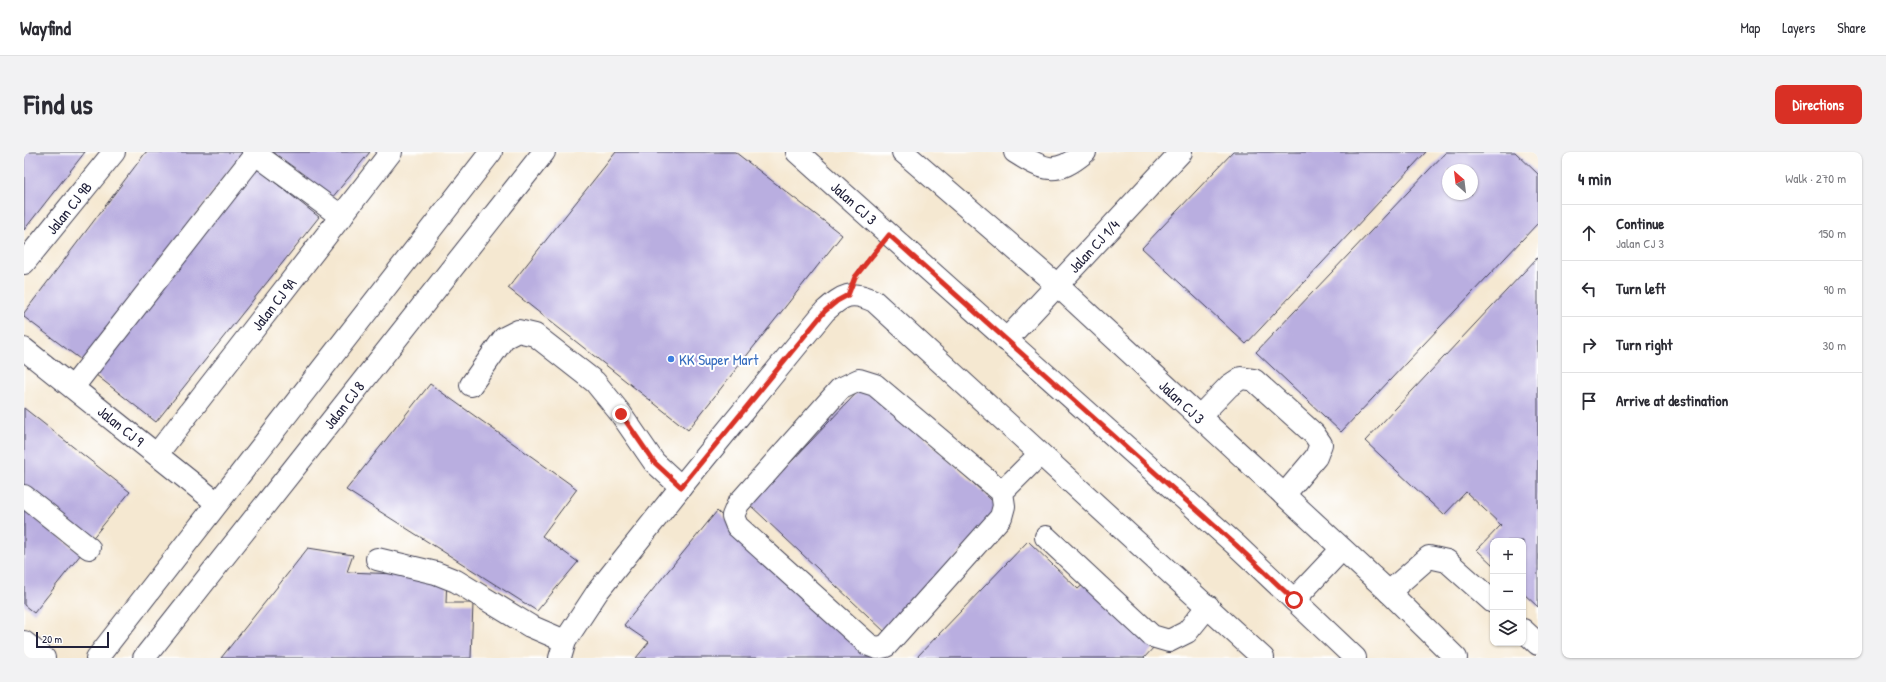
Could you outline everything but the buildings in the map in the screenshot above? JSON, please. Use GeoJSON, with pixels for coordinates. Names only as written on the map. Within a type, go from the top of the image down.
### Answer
{"type":"FeatureCollection","features":[{"type":"Feature","properties":{"kind":"street","name":"Jalan CJ 9B"},"geometry":{"type":"LineString","coordinates":[[24,263],[114,152]]}},
{"type":"Feature","properties":{"kind":"street","name":"Jalan CJ 9A"},"geometry":{"type":"LineString","coordinates":[[157,454],[391,152]]}},
{"type":"Feature","properties":{"kind":"street"},"geometry":{"type":"LineString","coordinates":[[97,658],[491,152]]}},
{"type":"Feature","properties":{"kind":"street","name":"Jalan CJ 8"},"geometry":{"type":"LineString","coordinates":[[144,658],[544,152]]}},
{"type":"Feature","properties":{"kind":"street","name":"Jalan CJ 3"},"geometry":{"type":"LineString","coordinates":[[797,152],[1236,545],[1354,658]]}},
{"type":"Feature","properties":{"kind":"street","name":"Jalan CJ 3"},"geometry":{"type":"LineString","coordinates":[[903,152],[1057,285],[1199,418],[1390,592],[1456,658]]}},
{"type":"Feature","properties":{"kind":"street"},"geometry":{"type":"LineString","coordinates":[[1015,152],[1036,165],[1054,169],[1073,162],[1085,152]]}},
{"type":"Feature","properties":{"kind":"street","name":"Jalan CJ 1/4"},"geometry":{"type":"LineString","coordinates":[[1006,340],[1181,152]]}},
{"type":"Feature","properties":{"kind":"street"},"geometry":{"type":"LineString","coordinates":[[73,387],[255,153],[342,217]]}},
{"type":"Feature","properties":{"kind":"street"},"geometry":{"type":"LineString","coordinates":[[377,559],[436,573],[456,581],[530,626],[562,650],[598,591],[825,311],[837,301],[848,295],[860,295],[874,301],[1263,658]]}},
{"type":"Feature","properties":{"kind":"street"},"geometry":{"type":"LineString","coordinates":[[470,385],[504,338],[518,331],[536,335],[594,382],[621,414],[654,462],[681,487]]}},
{"type":"Feature","properties":{"kind":"street","name":"Jalan CJ 9"},"geometry":{"type":"LineString","coordinates":[[24,349],[217,503]]}},
{"type":"Feature","properties":{"kind":"street"},"geometry":{"type":"LineString","coordinates":[[1199,418],[1229,386],[1241,378],[1254,380],[1314,434],[1320,444],[1316,457],[1284,495]]}},
{"type":"Feature","properties":{"kind":"street"},"geometry":{"type":"LineString","coordinates":[[859,380],[875,385],[1002,492],[1004,506],[1001,517],[886,646],[877,648],[869,645],[737,526],[733,516],[738,504],[840,389],[859,380]]}},
{"type":"Feature","properties":{"kind":"street"},"geometry":{"type":"LineString","coordinates":[[1002,492],[1040,454]]}},
{"type":"Feature","properties":{"kind":"street"},"geometry":{"type":"LineString","coordinates":[[24,496],[88,548]]}},
{"type":"Feature","properties":{"kind":"street"},"geometry":{"type":"LineString","coordinates":[[1046,537],[1152,636],[1169,641],[1187,632],[1208,606]]}},
{"type":"Feature","properties":{"kind":"street"},"geometry":{"type":"LineString","coordinates":[[1294,600],[1342,549]]}},
{"type":"Feature","properties":{"kind":"street"},"geometry":{"type":"LineString","coordinates":[[1390,592],[1429,557],[1447,561],[1490,599]]}},
{"type":"Feature","properties":{"kind":"street"},"geometry":{"type":"LineString","coordinates":[[1526,633],[1538,644]]}},
{"type":"Feature","properties":{"kind":"street"},"geometry":{"type":"LineString","coordinates":[[24,642],[44,658]]}},
{"type":"Feature","properties":{"kind":"path"},"geometry":{"type":"LineString","coordinates":[[848,295],[855,277],[889,235]]}},
{"type":"Feature","properties":{"kind":"place","name":"KK Super Mart"},"geometry":{"type":"Point","coordinates":[671,359]}},
{"type":"Feature","properties":{"kind":"route"},"geometry":{"type":"LineString","coordinates":[[621,414],[654,462],[681,487],[825,311],[837,301],[848,295],[855,277],[889,235],[1236,545],[1294,600]]}}]}
